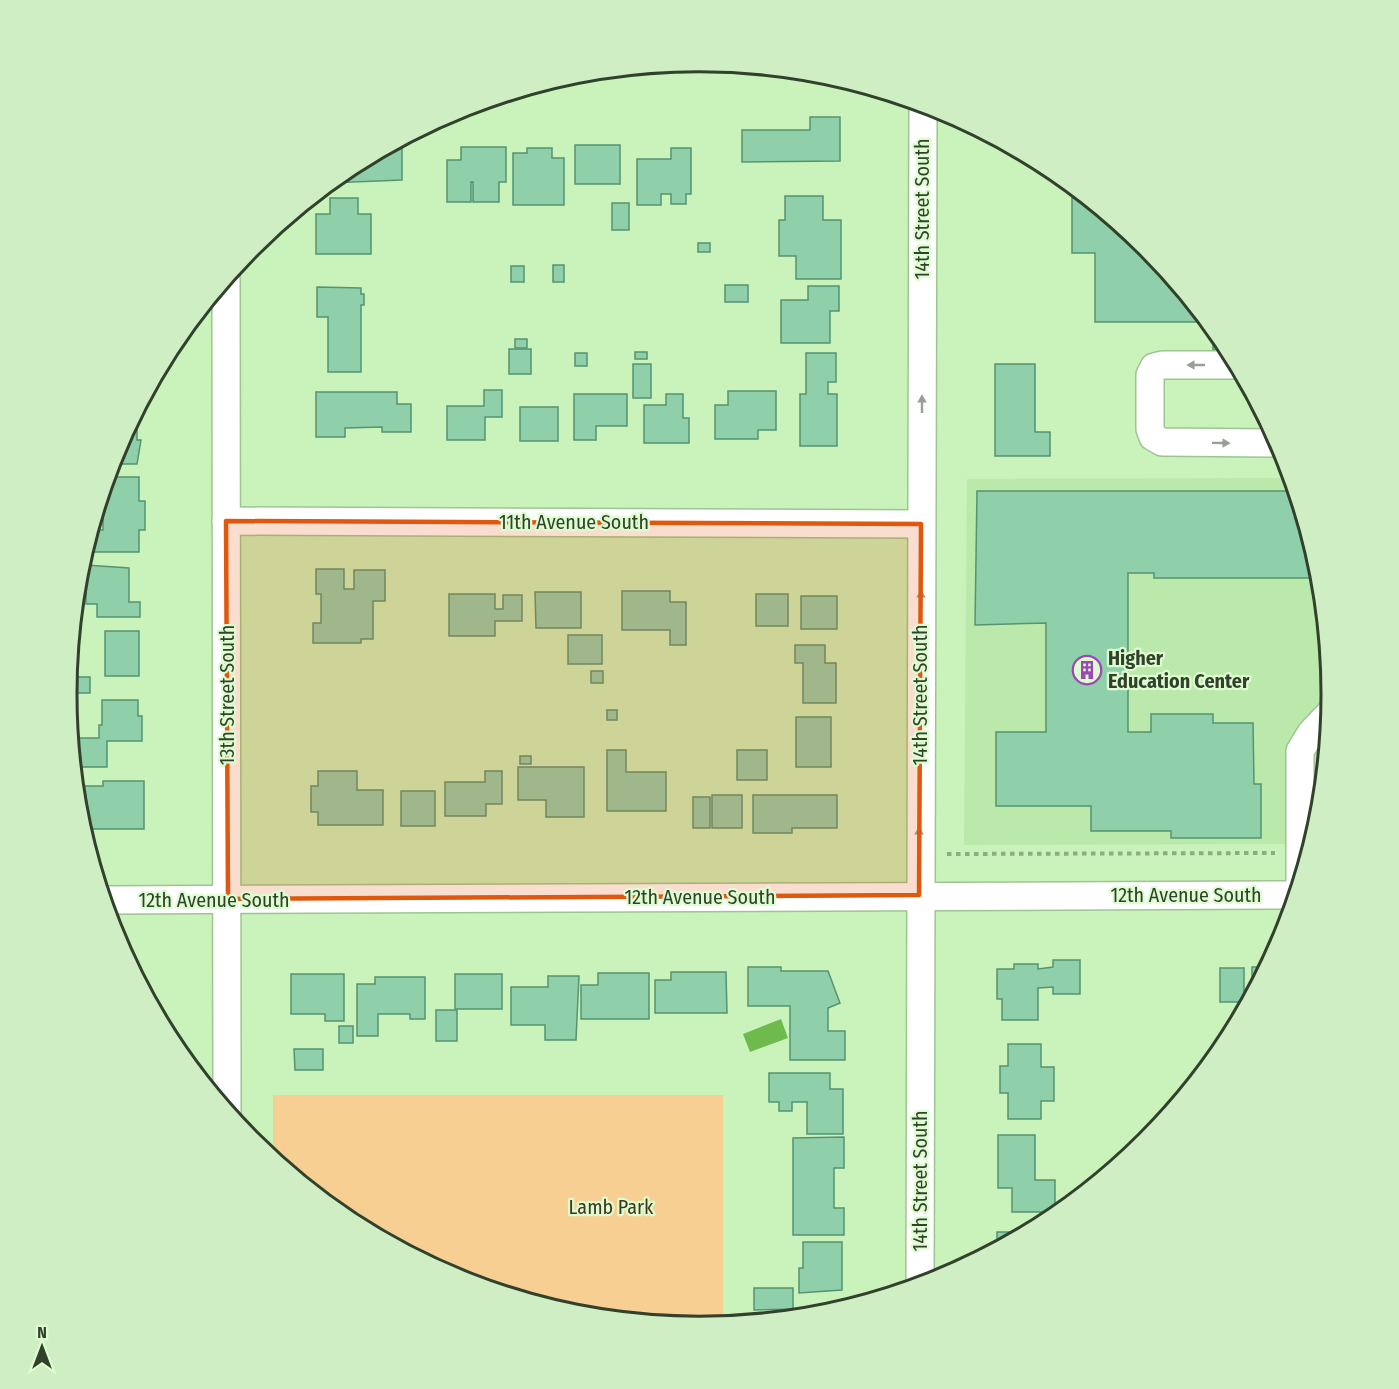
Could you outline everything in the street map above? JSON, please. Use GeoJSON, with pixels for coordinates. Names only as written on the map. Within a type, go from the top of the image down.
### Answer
{"type":"FeatureCollection","features":[{"type":"Feature","properties":{"kind":"street","name":"14th Street South"},"geometry":{"type":"LineString","coordinates":[[920,1277],[919,855],[923,113]]}},
{"type":"Feature","properties":{"kind":"street","name":"13th Street South"},"geometry":{"type":"LineString","coordinates":[[226,290],[227,1100]]}},
{"type":"Feature","properties":{"kind":"street"},"geometry":{"type":"LineString","coordinates":[[1227,365],[1162,364],[1154,367],[1150,375],[1150,429],[1153,437],[1162,442],[1269,443]]}},
{"type":"Feature","properties":{"kind":"street","name":"11th Avenue South"},"geometry":{"type":"LineString","coordinates":[[226,521],[921,524]]}},
{"type":"Feature","properties":{"kind":"street"},"geometry":{"type":"LineString","coordinates":[[1300,859],[1300,751],[1311,733],[1321,722]]}},
{"type":"Feature","properties":{"kind":"street","name":"12th Avenue South"},"geometry":{"type":"LineString","coordinates":[[112,900],[1289,895]]}},
{"type":"Feature","properties":{"kind":"path"},"geometry":{"type":"LineString","coordinates":[[919,855],[1300,852]]}},
{"type":"Feature","properties":{"kind":"highlighted area"},"geometry":{"type":"Polygon","coordinates":[[[226,521],[921,524],[919,895],[228,899],[226,521]]]}},
{"type":"Feature","properties":{"kind":"shaded area"},"geometry":{"type":"Polygon","coordinates":[[[1283,478],[1301,533],[1310,573],[1321,654],[1321,735],[1317,776],[1304,844],[964,845],[967,479],[1283,478]]]}},
{"type":"Feature","properties":{"kind":"shaded area"},"geometry":{"type":"Polygon","coordinates":[[[781,1019],[788,1038],[750,1052],[743,1034],[781,1019]]]}},
{"type":"Feature","properties":{"kind":"green space","name":"Lamb Park"},"geometry":{"type":"Polygon","coordinates":[[[273,1095],[723,1095],[723,1316],[659,1316],[578,1305],[538,1296],[461,1270],[388,1234],[354,1212],[289,1163],[273,1148],[273,1095]]]}},
{"type":"Feature","properties":{"kind":"building"},"geometry":{"type":"Polygon","coordinates":[[[810,117],[840,117],[840,161],[742,162],[742,130],[810,130],[810,117]]]}},
{"type":"Feature","properties":{"kind":"building"},"geometry":{"type":"Polygon","coordinates":[[[575,145],[620,145],[620,184],[575,184],[575,145]]]}},
{"type":"Feature","properties":{"kind":"building"},"geometry":{"type":"Polygon","coordinates":[[[461,147],[506,147],[506,182],[499,182],[499,202],[473,202],[473,182],[471,182],[471,202],[447,202],[447,160],[461,160],[461,147]]]}},
{"type":"Feature","properties":{"kind":"building"},"geometry":{"type":"Polygon","coordinates":[[[402,148],[402,180],[347,182],[402,148]]]}},
{"type":"Feature","properties":{"kind":"building"},"geometry":{"type":"Polygon","coordinates":[[[527,148],[552,148],[552,158],[564,158],[564,205],[513,205],[513,153],[527,153],[527,148]]]}},
{"type":"Feature","properties":{"kind":"building"},"geometry":{"type":"Polygon","coordinates":[[[671,148],[691,148],[691,194],[686,194],[686,204],[671,204],[671,194],[661,194],[661,205],[637,205],[637,159],[671,159],[671,148]]]}},
{"type":"Feature","properties":{"kind":"building"},"geometry":{"type":"Polygon","coordinates":[[[785,196],[823,196],[823,220],[841,220],[841,279],[796,279],[796,256],[779,256],[779,220],[785,220],[785,196]]]}},
{"type":"Feature","properties":{"kind":"building"},"geometry":{"type":"Polygon","coordinates":[[[330,198],[358,198],[358,214],[371,214],[371,254],[316,254],[316,214],[330,214],[330,198]]]}},
{"type":"Feature","properties":{"kind":"building"},"geometry":{"type":"Polygon","coordinates":[[[1072,198],[1074,198],[1110,226],[1140,254],[1168,284],[1197,322],[1095,322],[1095,253],[1072,253],[1072,198]]]}},
{"type":"Feature","properties":{"kind":"building"},"geometry":{"type":"Polygon","coordinates":[[[612,203],[629,203],[629,230],[612,230],[612,203]]]}},
{"type":"Feature","properties":{"kind":"building"},"geometry":{"type":"Polygon","coordinates":[[[698,243],[710,243],[710,252],[698,252],[698,243]]]}},
{"type":"Feature","properties":{"kind":"building"},"geometry":{"type":"Polygon","coordinates":[[[553,265],[564,265],[564,282],[553,282],[553,265]]]}},
{"type":"Feature","properties":{"kind":"building"},"geometry":{"type":"Polygon","coordinates":[[[511,266],[524,266],[524,282],[511,282],[511,266]]]}},
{"type":"Feature","properties":{"kind":"building"},"geometry":{"type":"Polygon","coordinates":[[[725,285],[748,285],[748,302],[725,302],[725,285]]]}},
{"type":"Feature","properties":{"kind":"building"},"geometry":{"type":"Polygon","coordinates":[[[808,286],[839,286],[839,311],[830,311],[830,343],[781,343],[781,300],[808,300],[808,286]]]}},
{"type":"Feature","properties":{"kind":"building"},"geometry":{"type":"Polygon","coordinates":[[[317,287],[361,288],[361,294],[364,294],[364,305],[361,305],[361,372],[328,372],[328,317],[317,317],[317,287]]]}},
{"type":"Feature","properties":{"kind":"building"},"geometry":{"type":"Polygon","coordinates":[[[515,339],[527,339],[527,348],[515,348],[515,339]]]}},
{"type":"Feature","properties":{"kind":"building"},"geometry":{"type":"Polygon","coordinates":[[[509,349],[531,349],[531,374],[509,374],[509,349]]]}},
{"type":"Feature","properties":{"kind":"building"},"geometry":{"type":"Polygon","coordinates":[[[635,352],[647,352],[647,359],[635,359],[635,352]]]}},
{"type":"Feature","properties":{"kind":"building"},"geometry":{"type":"Polygon","coordinates":[[[575,353],[587,353],[587,366],[575,366],[575,353]]]}},
{"type":"Feature","properties":{"kind":"building"},"geometry":{"type":"Polygon","coordinates":[[[806,353],[836,353],[836,382],[828,382],[828,394],[837,394],[837,446],[800,446],[800,394],[806,394],[806,353]]]}},
{"type":"Feature","properties":{"kind":"building"},"geometry":{"type":"Polygon","coordinates":[[[633,364],[651,364],[651,398],[633,398],[633,364]]]}},
{"type":"Feature","properties":{"kind":"building"},"geometry":{"type":"Polygon","coordinates":[[[995,364],[1035,364],[1035,432],[1050,432],[1050,456],[995,456],[995,364]]]}},
{"type":"Feature","properties":{"kind":"building"},"geometry":{"type":"Polygon","coordinates":[[[484,390],[502,390],[502,417],[485,417],[485,440],[447,440],[447,406],[484,406],[484,390]]]}},
{"type":"Feature","properties":{"kind":"building"},"geometry":{"type":"Polygon","coordinates":[[[728,391],[776,391],[776,430],[758,430],[758,439],[715,439],[715,405],[728,405],[728,391]]]}},
{"type":"Feature","properties":{"kind":"building"},"geometry":{"type":"Polygon","coordinates":[[[316,392],[397,392],[397,404],[411,404],[411,432],[382,432],[382,427],[345,428],[345,437],[316,437],[316,392]]]}},
{"type":"Feature","properties":{"kind":"building"},"geometry":{"type":"Polygon","coordinates":[[[574,394],[627,394],[627,426],[596,426],[596,440],[574,440],[574,394]]]}},
{"type":"Feature","properties":{"kind":"building"},"geometry":{"type":"Polygon","coordinates":[[[666,394],[683,394],[683,418],[689,418],[689,443],[644,443],[644,405],[666,405],[666,394]]]}},
{"type":"Feature","properties":{"kind":"building"},"geometry":{"type":"Polygon","coordinates":[[[520,407],[558,407],[558,441],[520,441],[520,407]]]}},
{"type":"Feature","properties":{"kind":"building"},"geometry":{"type":"Polygon","coordinates":[[[136,429],[137,440],[141,440],[137,464],[121,464],[136,429]]]}},
{"type":"Feature","properties":{"kind":"building"},"geometry":{"type":"Polygon","coordinates":[[[116,477],[139,477],[139,501],[145,501],[145,530],[139,530],[139,552],[94,552],[99,530],[103,530],[103,517],[116,477]]]}},
{"type":"Feature","properties":{"kind":"building","name":"Higher Education Center"},"geometry":{"type":"Polygon","coordinates":[[[977,491],[1288,491],[1301,533],[1311,578],[1154,578],[1154,573],[1128,573],[1128,732],[1151,732],[1151,714],[1213,714],[1213,723],[1253,723],[1254,784],[1261,784],[1261,838],[1171,838],[1171,831],[1091,831],[1091,806],[996,806],[996,732],[1046,732],[1046,623],[975,625],[977,491]]]}},
{"type":"Feature","properties":{"kind":"building"},"geometry":{"type":"Polygon","coordinates":[[[91,565],[129,568],[129,602],[140,602],[140,617],[97,617],[97,604],[86,604],[91,565]]]}},
{"type":"Feature","properties":{"kind":"building"},"geometry":{"type":"Polygon","coordinates":[[[316,569],[344,569],[344,589],[354,589],[354,570],[385,570],[385,601],[373,601],[373,639],[361,639],[361,643],[313,643],[313,623],[321,623],[321,594],[316,594],[316,569]]]}},
{"type":"Feature","properties":{"kind":"building"},"geometry":{"type":"Polygon","coordinates":[[[622,591],[670,591],[670,602],[686,602],[686,645],[670,645],[670,630],[622,630],[622,591]]]}},
{"type":"Feature","properties":{"kind":"building"},"geometry":{"type":"Polygon","coordinates":[[[535,592],[581,592],[581,628],[536,628],[535,592]]]}},
{"type":"Feature","properties":{"kind":"building"},"geometry":{"type":"Polygon","coordinates":[[[449,594],[495,594],[495,609],[503,609],[503,595],[522,595],[522,621],[495,621],[495,636],[449,636],[449,594]]]}},
{"type":"Feature","properties":{"kind":"building"},"geometry":{"type":"Polygon","coordinates":[[[756,594],[788,594],[788,626],[756,626],[756,594]]]}},
{"type":"Feature","properties":{"kind":"building"},"geometry":{"type":"Polygon","coordinates":[[[801,596],[837,596],[837,629],[801,629],[801,596]]]}},
{"type":"Feature","properties":{"kind":"building"},"geometry":{"type":"Polygon","coordinates":[[[105,631],[139,631],[139,676],[105,676],[105,631]]]}},
{"type":"Feature","properties":{"kind":"building"},"geometry":{"type":"Polygon","coordinates":[[[568,635],[602,635],[602,664],[568,664],[568,635]]]}},
{"type":"Feature","properties":{"kind":"building"},"geometry":{"type":"Polygon","coordinates":[[[795,645],[825,645],[825,663],[836,663],[836,703],[803,703],[803,663],[795,663],[795,645]]]}},
{"type":"Feature","properties":{"kind":"building"},"geometry":{"type":"Polygon","coordinates":[[[591,671],[603,671],[603,683],[591,683],[591,671]]]}},
{"type":"Feature","properties":{"kind":"building"},"geometry":{"type":"Polygon","coordinates":[[[77,677],[90,677],[90,693],[77,693],[77,677]]]}},
{"type":"Feature","properties":{"kind":"building"},"geometry":{"type":"Polygon","coordinates":[[[102,700],[138,700],[138,716],[142,716],[142,741],[107,741],[107,767],[81,767],[78,738],[99,738],[99,725],[102,725],[102,700]]]}},
{"type":"Feature","properties":{"kind":"building"},"geometry":{"type":"Polygon","coordinates":[[[607,710],[617,710],[617,720],[607,720],[607,710]]]}},
{"type":"Feature","properties":{"kind":"building"},"geometry":{"type":"Polygon","coordinates":[[[796,717],[831,717],[831,767],[796,767],[796,717]]]}},
{"type":"Feature","properties":{"kind":"building"},"geometry":{"type":"Polygon","coordinates":[[[607,750],[626,750],[626,772],[666,772],[666,811],[607,811],[607,750]]]}},
{"type":"Feature","properties":{"kind":"building"},"geometry":{"type":"Polygon","coordinates":[[[737,750],[767,750],[767,780],[737,780],[737,750]]]}},
{"type":"Feature","properties":{"kind":"building"},"geometry":{"type":"Polygon","coordinates":[[[520,756],[531,756],[531,764],[520,764],[520,756]]]}},
{"type":"Feature","properties":{"kind":"building"},"geometry":{"type":"Polygon","coordinates":[[[518,767],[584,767],[584,817],[546,817],[546,800],[518,800],[518,767]]]}},
{"type":"Feature","properties":{"kind":"building"},"geometry":{"type":"Polygon","coordinates":[[[318,771],[357,771],[357,790],[383,790],[383,825],[318,825],[318,812],[311,812],[311,786],[318,786],[318,771]]]}},
{"type":"Feature","properties":{"kind":"building"},"geometry":{"type":"Polygon","coordinates":[[[485,771],[502,771],[502,804],[486,804],[486,816],[445,816],[445,782],[485,782],[485,771]]]}},
{"type":"Feature","properties":{"kind":"building"},"geometry":{"type":"Polygon","coordinates":[[[103,781],[144,781],[144,829],[92,829],[84,786],[103,786],[103,781]]]}},
{"type":"Feature","properties":{"kind":"building"},"geometry":{"type":"Polygon","coordinates":[[[401,791],[435,791],[435,826],[401,826],[401,791]]]}},
{"type":"Feature","properties":{"kind":"building"},"geometry":{"type":"Polygon","coordinates":[[[712,795],[742,795],[742,828],[712,828],[712,795]]]}},
{"type":"Feature","properties":{"kind":"building"},"geometry":{"type":"Polygon","coordinates":[[[753,795],[837,795],[837,828],[792,828],[792,833],[753,833],[753,795]]]}},
{"type":"Feature","properties":{"kind":"building"},"geometry":{"type":"Polygon","coordinates":[[[693,797],[710,797],[710,828],[693,828],[693,797]]]}},
{"type":"Feature","properties":{"kind":"building"},"geometry":{"type":"Polygon","coordinates":[[[1053,960],[1080,960],[1080,994],[1053,994],[1053,987],[1038,988],[1038,1020],[1002,1020],[1002,999],[997,999],[997,969],[1014,969],[1014,964],[1038,964],[1038,969],[1053,967],[1053,960]]]}},
{"type":"Feature","properties":{"kind":"building"},"geometry":{"type":"Polygon","coordinates":[[[748,967],[781,967],[781,971],[828,971],[840,1003],[828,1008],[828,1031],[845,1031],[845,1060],[790,1060],[790,1006],[748,1006],[748,967]]]}},
{"type":"Feature","properties":{"kind":"building"},"geometry":{"type":"Polygon","coordinates":[[[1252,967],[1259,967],[1258,970],[1252,981],[1252,967]]]}},
{"type":"Feature","properties":{"kind":"building"},"geometry":{"type":"Polygon","coordinates":[[[1220,968],[1244,968],[1244,997],[1241,1002],[1220,1002],[1220,968]]]}},
{"type":"Feature","properties":{"kind":"building"},"geometry":{"type":"Polygon","coordinates":[[[671,972],[726,972],[727,1013],[655,1013],[655,980],[671,980],[671,972]]]}},
{"type":"Feature","properties":{"kind":"building"},"geometry":{"type":"Polygon","coordinates":[[[598,973],[649,973],[649,1019],[581,1019],[581,985],[598,985],[598,973]]]}},
{"type":"Feature","properties":{"kind":"building"},"geometry":{"type":"Polygon","coordinates":[[[291,974],[344,974],[344,1021],[325,1021],[325,1014],[291,1014],[291,974]]]}},
{"type":"Feature","properties":{"kind":"building"},"geometry":{"type":"Polygon","coordinates":[[[455,974],[502,974],[502,1009],[455,1009],[455,974]]]}},
{"type":"Feature","properties":{"kind":"building"},"geometry":{"type":"Polygon","coordinates":[[[548,976],[579,976],[576,1040],[545,1040],[545,1025],[511,1025],[511,987],[548,987],[548,976]]]}},
{"type":"Feature","properties":{"kind":"building"},"geometry":{"type":"Polygon","coordinates":[[[375,977],[425,977],[425,1019],[410,1019],[410,1014],[378,1014],[378,1036],[357,1036],[357,984],[375,984],[375,977]]]}},
{"type":"Feature","properties":{"kind":"building"},"geometry":{"type":"Polygon","coordinates":[[[436,1010],[457,1010],[457,1041],[436,1041],[436,1010]]]}},
{"type":"Feature","properties":{"kind":"building"},"geometry":{"type":"Polygon","coordinates":[[[339,1026],[353,1026],[353,1043],[339,1043],[339,1026]]]}},
{"type":"Feature","properties":{"kind":"building"},"geometry":{"type":"Polygon","coordinates":[[[1008,1044],[1041,1044],[1041,1067],[1054,1067],[1054,1101],[1041,1101],[1041,1119],[1008,1119],[1008,1093],[1000,1093],[1000,1066],[1008,1066],[1008,1044]]]}},
{"type":"Feature","properties":{"kind":"building"},"geometry":{"type":"Polygon","coordinates":[[[294,1049],[323,1049],[323,1070],[295,1070],[294,1049]]]}},
{"type":"Feature","properties":{"kind":"building"},"geometry":{"type":"Polygon","coordinates":[[[769,1073],[830,1073],[830,1089],[843,1089],[843,1134],[807,1134],[807,1102],[792,1102],[792,1111],[779,1111],[779,1102],[769,1102],[769,1073]]]}},
{"type":"Feature","properties":{"kind":"building"},"geometry":{"type":"Polygon","coordinates":[[[998,1135],[1035,1135],[1035,1180],[1055,1180],[1055,1205],[1045,1212],[1012,1212],[1012,1188],[998,1188],[998,1135]]]}},
{"type":"Feature","properties":{"kind":"building"},"geometry":{"type":"Polygon","coordinates":[[[844,1137],[844,1168],[834,1168],[834,1208],[844,1208],[844,1235],[793,1235],[793,1138],[844,1137]]]}},
{"type":"Feature","properties":{"kind":"building"},"geometry":{"type":"Polygon","coordinates":[[[997,1232],[1014,1232],[1011,1234],[997,1241],[997,1232]]]}},
{"type":"Feature","properties":{"kind":"building"},"geometry":{"type":"Polygon","coordinates":[[[803,1242],[842,1242],[842,1290],[799,1293],[799,1268],[803,1268],[803,1242]]]}},
{"type":"Feature","properties":{"kind":"building"},"geometry":{"type":"Polygon","coordinates":[[[754,1288],[793,1288],[793,1309],[754,1310],[754,1288]]]}},
{"type":"Feature","properties":{"kind":"place","name":"Higher Education Center"},"geometry":{"type":"Point","coordinates":[1087,670]}}]}
